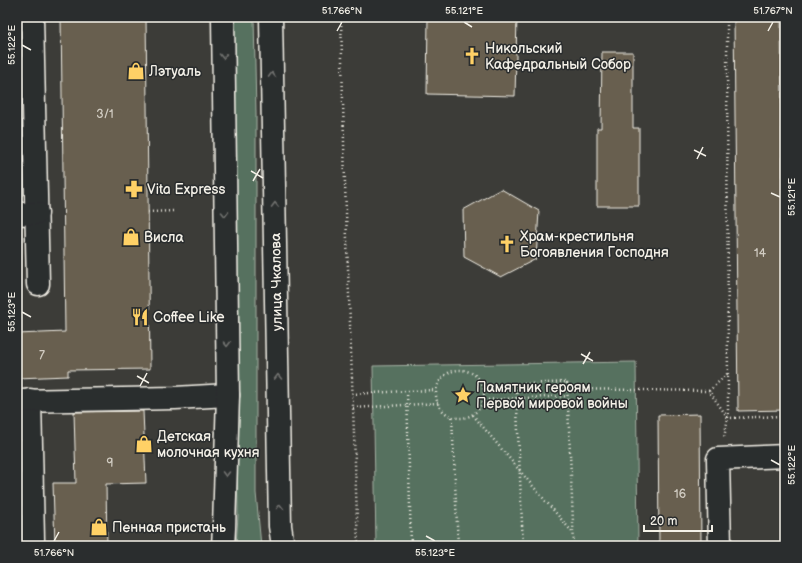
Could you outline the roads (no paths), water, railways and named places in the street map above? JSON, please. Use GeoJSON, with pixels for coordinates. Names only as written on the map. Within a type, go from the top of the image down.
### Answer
{"type":"FeatureCollection","features":[{"type":"Feature","properties":{"kind":"main road"},"geometry":{"type":"LineString","coordinates":[[223,17],[228,396],[223,546]]}},
{"type":"Feature","properties":{"kind":"main road","name":"улица Чкалова"},"geometry":{"type":"LineString","coordinates":[[271,17],[280,526],[283,546]]}},
{"type":"Feature","properties":{"kind":"main road"},"geometry":{"type":"LineString","coordinates":[[27,26],[27,214],[38,284]]}},
{"type":"Feature","properties":{"kind":"main road"},"geometry":{"type":"LineString","coordinates":[[33,540],[23,401],[228,396]]}},
{"type":"Feature","properties":{"kind":"main road"},"geometry":{"type":"LineString","coordinates":[[720,546],[718,459],[785,456]]}},
{"type":"Feature","properties":{"kind":"place","name":"Никольский Кафедральный Собор"},"geometry":{"type":"Point","coordinates":[472,56]}},
{"type":"Feature","properties":{"kind":"place","name":"Лэтуаль"},"geometry":{"type":"Point","coordinates":[136,71]}},
{"type":"Feature","properties":{"kind":"place","name":"Vita Express"},"geometry":{"type":"Point","coordinates":[134,189]}},
{"type":"Feature","properties":{"kind":"place","name":"Висла"},"geometry":{"type":"Point","coordinates":[131,237]}},
{"type":"Feature","properties":{"kind":"place","name":"Храм-крестильня Богоявления Господня"},"geometry":{"type":"Point","coordinates":[507,244]}},
{"type":"Feature","properties":{"kind":"place","name":"Coffee Like"},"geometry":{"type":"Point","coordinates":[140,317]}},
{"type":"Feature","properties":{"kind":"place","name":"Памятник героям Первой мировой войны"},"geometry":{"type":"Point","coordinates":[463,395]}},
{"type":"Feature","properties":{"kind":"place","name":"Детская молочная кухня"},"geometry":{"type":"Point","coordinates":[144,444]}},
{"type":"Feature","properties":{"kind":"place","name":"Пенная пристань"},"geometry":{"type":"Point","coordinates":[99,527]}}]}
